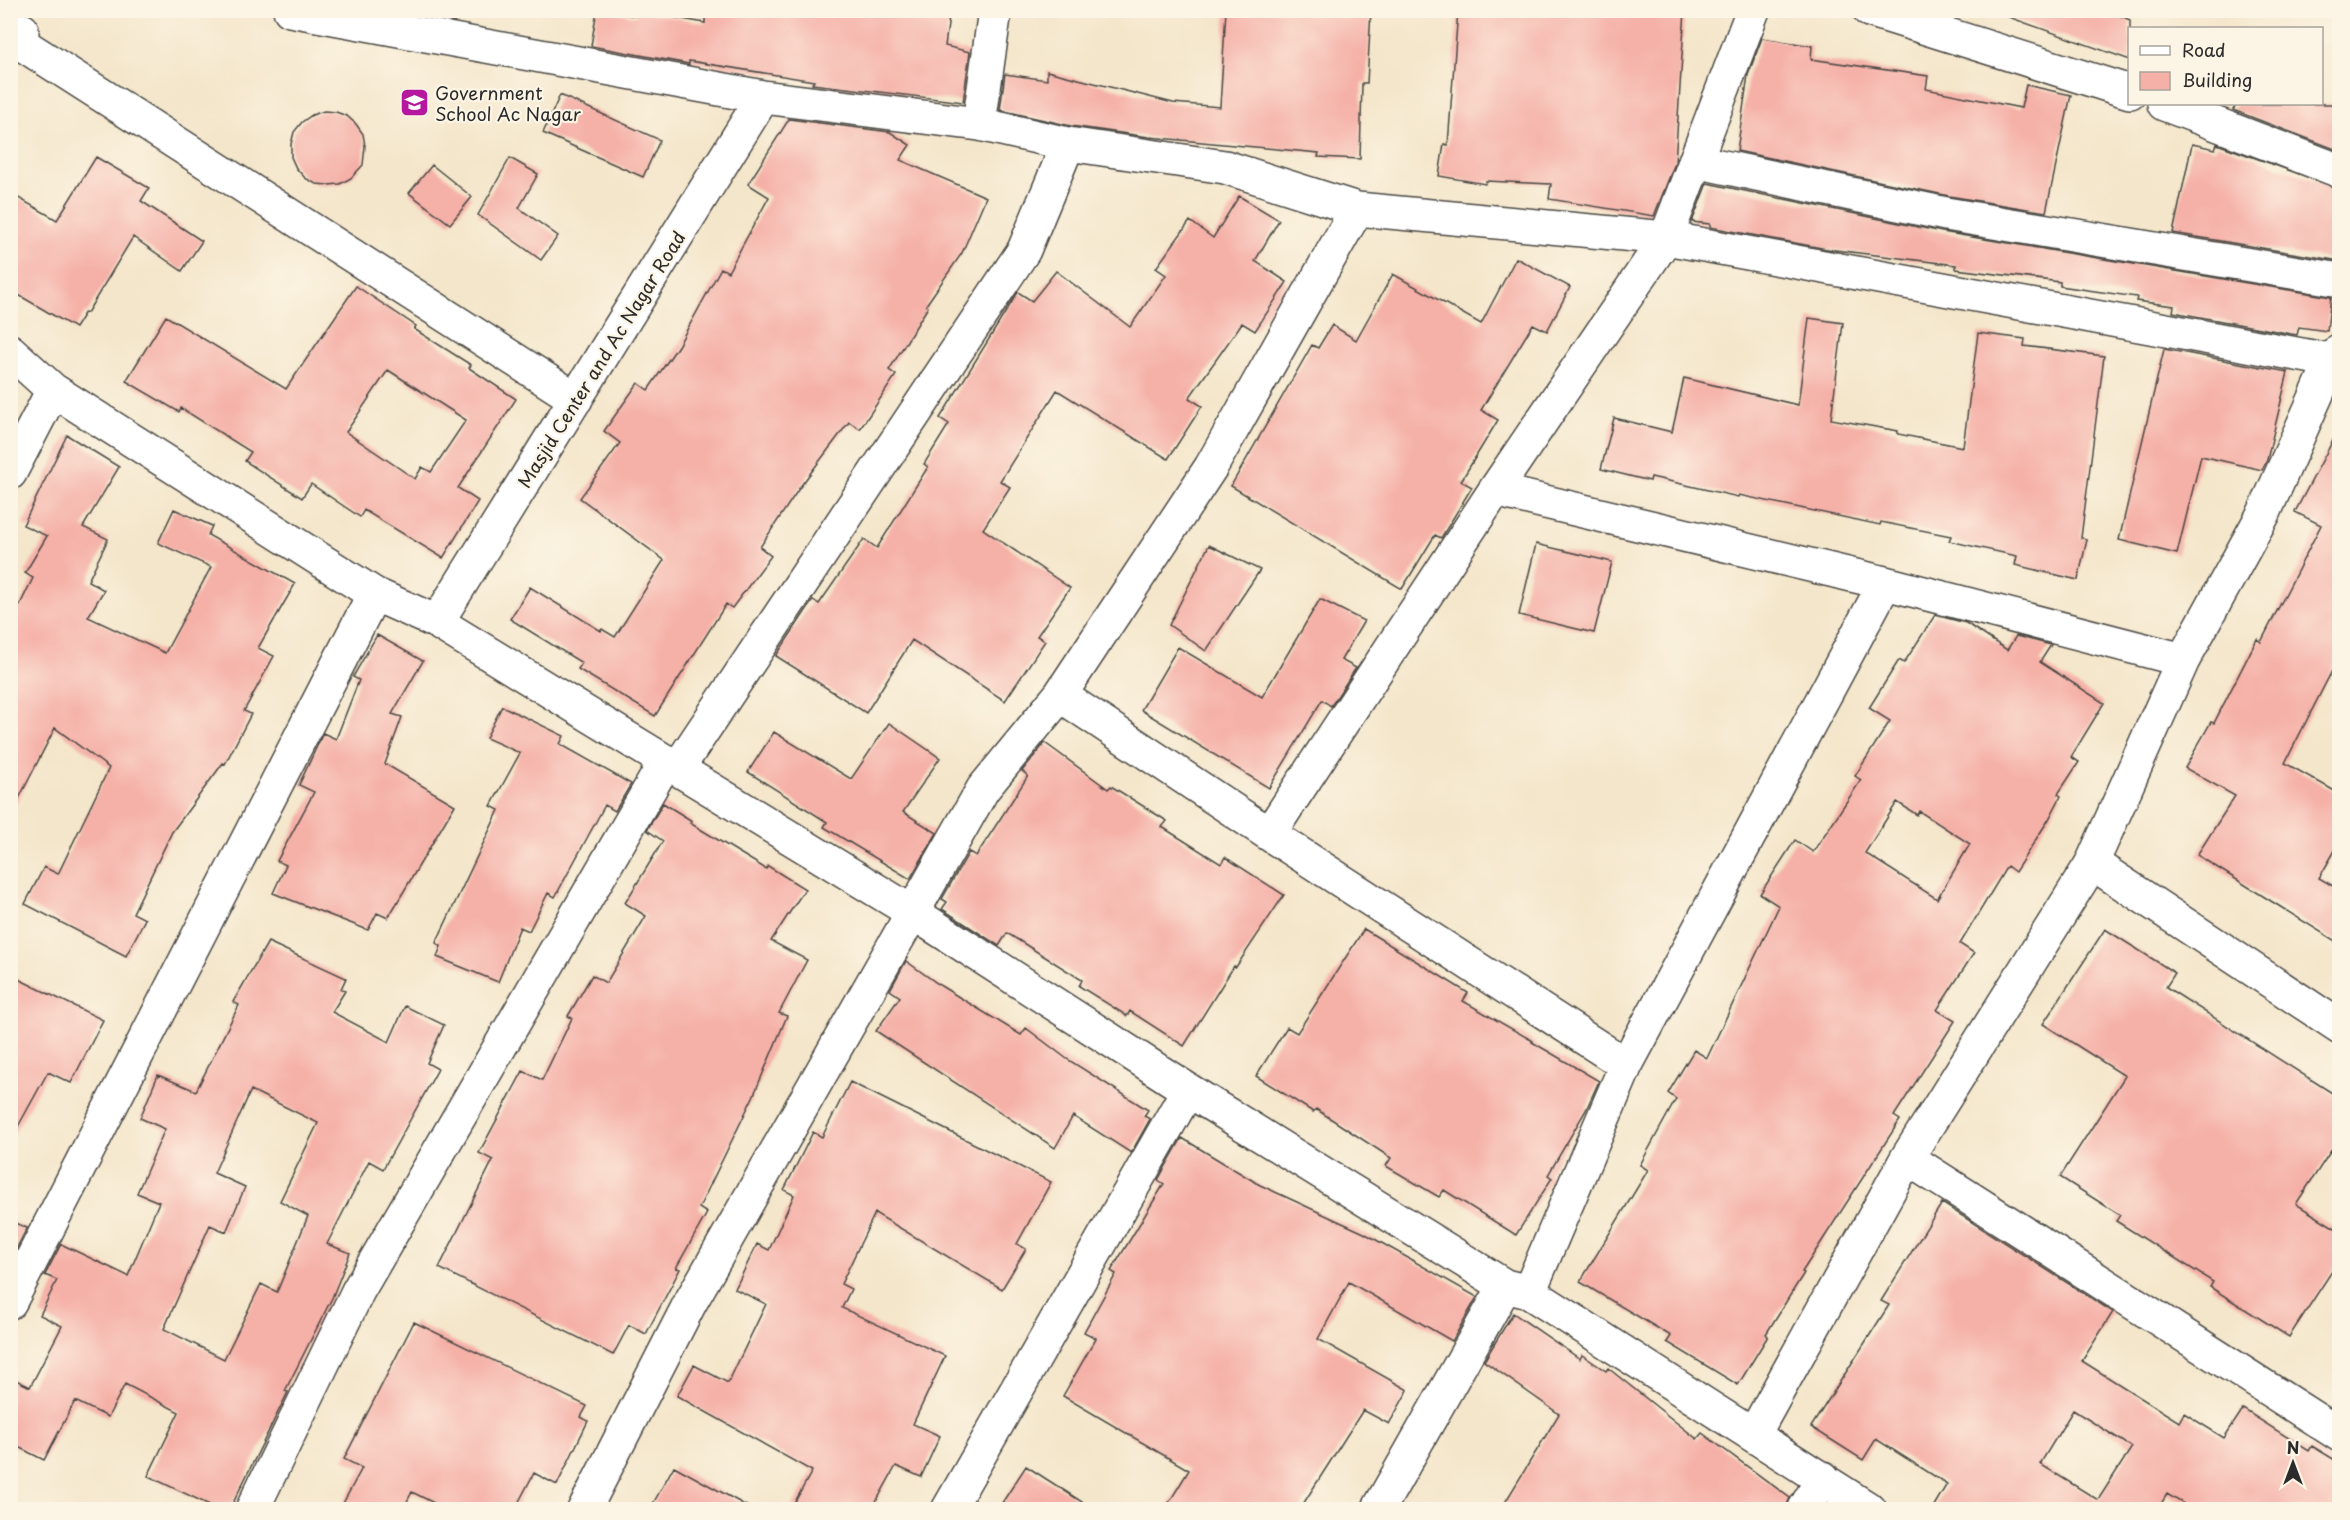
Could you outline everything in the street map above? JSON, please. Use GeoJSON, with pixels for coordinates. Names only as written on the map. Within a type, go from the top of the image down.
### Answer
{"type":"FeatureCollection","features":[{"type":"Feature","properties":{"kind":"street"},"geometry":{"type":"LineString","coordinates":[[290,10],[763,96],[979,124],[1068,144],[1225,166],[1357,209],[1666,238],[2337,357],[2264,513],[2183,660],[2092,862],[1907,1158],[1754,1434]]}},
{"type":"Feature","properties":{"kind":"street"},"geometry":{"type":"LineString","coordinates":[[979,124],[995,10]]}},
{"type":"Feature","properties":{"kind":"street"},"geometry":{"type":"LineString","coordinates":[[1269,834],[1495,490],[1666,238],[1753,10]]}},
{"type":"Feature","properties":{"kind":"street"},"geometry":{"type":"LineString","coordinates":[[1869,10],[2128,91]]}},
{"type":"Feature","properties":{"kind":"street"},"geometry":{"type":"LineString","coordinates":[[20,28],[22,44],[576,399]]}},
{"type":"Feature","properties":{"kind":"street","name":"Masjid Center and Ac Nagar Road"},"geometry":{"type":"LineString","coordinates":[[437,622],[763,96]]}},
{"type":"Feature","properties":{"kind":"street"},"geometry":{"type":"LineString","coordinates":[[2167,105],[2340,171]]}},
{"type":"Feature","properties":{"kind":"street"},"geometry":{"type":"LineString","coordinates":[[252,1509],[358,1291],[672,765],[1024,250],[1068,144]]}},
{"type":"Feature","properties":{"kind":"street"},"geometry":{"type":"LineString","coordinates":[[1695,161],[1946,214],[2340,280]]}},
{"type":"Feature","properties":{"kind":"street"},"geometry":{"type":"LineString","coordinates":[[584,1509],[690,1304],[983,789],[1060,695],[1211,467],[1357,209]]}},
{"type":"Feature","properties":{"kind":"street"},"geometry":{"type":"LineString","coordinates":[[10,351],[53,390],[374,594],[437,622],[672,765],[912,912],[1188,1090],[1754,1434],[1870,1509]]}},
{"type":"Feature","properties":{"kind":"street"},"geometry":{"type":"LineString","coordinates":[[10,473],[53,390]]}},
{"type":"Feature","properties":{"kind":"street"},"geometry":{"type":"LineString","coordinates":[[1495,490],[1885,583],[2183,660]]}},
{"type":"Feature","properties":{"kind":"street"},"geometry":{"type":"LineString","coordinates":[[1378,1509],[1517,1289],[1626,1065],[1885,583]]}},
{"type":"Feature","properties":{"kind":"street"},"geometry":{"type":"LineString","coordinates":[[10,1302],[374,594]]}},
{"type":"Feature","properties":{"kind":"street"},"geometry":{"type":"LineString","coordinates":[[1060,695],[1269,834],[1626,1065]]}},
{"type":"Feature","properties":{"kind":"street"},"geometry":{"type":"LineString","coordinates":[[2092,862],[2340,1027]]}},
{"type":"Feature","properties":{"kind":"street"},"geometry":{"type":"LineString","coordinates":[[948,1509],[1188,1090]]}},
{"type":"Feature","properties":{"kind":"street"},"geometry":{"type":"LineString","coordinates":[[1907,1158],[2340,1435]]}},
{"type":"Feature","properties":{"kind":"street"},"geometry":{"type":"LineString","coordinates":[[1804,1509],[1823,1478]]}},
{"type":"Feature","properties":{"kind":"building"},"geometry":{"type":"Polygon","coordinates":[[[597,10],[637,16],[638,11],[705,23],[705,10],[950,10],[945,46],[970,52],[963,102],[812,84],[814,81],[689,61],[689,64],[591,46],[597,10]]]}},
{"type":"Feature","properties":{"kind":"building"},"geometry":{"type":"Polygon","coordinates":[[[1226,10],[1371,10],[1367,83],[1362,83],[1360,159],[1318,157],[1319,153],[1149,137],[1071,126],[1000,110],[1005,74],[1047,80],[1047,71],[1173,103],[1220,107],[1226,10]]]}},
{"type":"Feature","properties":{"kind":"building"},"geometry":{"type":"Polygon","coordinates":[[[1458,10],[1685,10],[1675,163],[1654,216],[1549,199],[1551,184],[1486,181],[1485,184],[1439,176],[1444,144],[1448,145],[1458,10]]]}},
{"type":"Feature","properties":{"kind":"building"},"geometry":{"type":"Polygon","coordinates":[[[2004,10],[2107,10],[2130,20],[2128,59],[2003,15],[2004,10]]]}},
{"type":"Feature","properties":{"kind":"building"},"geometry":{"type":"Polygon","coordinates":[[[1762,38],[1812,46],[1811,59],[1928,76],[1926,89],[2021,108],[2026,85],[2071,95],[2046,212],[1949,196],[1737,151],[1748,75],[1762,38]]]}},
{"type":"Feature","properties":{"kind":"building"},"geometry":{"type":"Polygon","coordinates":[[[560,95],[660,140],[643,177],[543,133],[560,95]]]}},
{"type":"Feature","properties":{"kind":"building"},"geometry":{"type":"Polygon","coordinates":[[[2340,104],[2340,151],[2233,110],[2236,105],[2340,104]]]}},
{"type":"Feature","properties":{"kind":"building"},"geometry":{"type":"Polygon","coordinates":[[[324,111],[347,116],[363,134],[365,146],[363,165],[351,178],[340,184],[316,184],[305,178],[296,168],[291,157],[294,132],[312,115],[324,111]]]}},
{"type":"Feature","properties":{"kind":"building"},"geometry":{"type":"Polygon","coordinates":[[[789,119],[890,132],[910,145],[900,160],[986,197],[962,253],[926,305],[928,307],[889,370],[896,375],[860,429],[849,422],[800,487],[760,547],[771,556],[732,608],[726,604],[655,716],[578,669],[582,663],[510,619],[530,587],[601,631],[602,629],[615,637],[664,560],[580,498],[620,443],[604,431],[638,383],[648,390],[678,346],[721,268],[728,272],[769,197],[748,184],[789,119]]]}},
{"type":"Feature","properties":{"kind":"building"},"geometry":{"type":"Polygon","coordinates":[[[2192,144],[2215,149],[2217,144],[2340,189],[2340,261],[2173,233],[2192,144]]]}},
{"type":"Feature","properties":{"kind":"building"},"geometry":{"type":"Polygon","coordinates":[[[96,157],[149,188],[141,201],[202,241],[182,271],[133,237],[87,313],[85,312],[75,328],[10,290],[10,193],[57,220],[96,157]]]}},
{"type":"Feature","properties":{"kind":"building"},"geometry":{"type":"Polygon","coordinates":[[[510,158],[538,174],[519,208],[558,236],[541,260],[478,215],[510,158]]]}},
{"type":"Feature","properties":{"kind":"building"},"geometry":{"type":"Polygon","coordinates":[[[432,165],[472,197],[450,224],[409,193],[432,165]]]}},
{"type":"Feature","properties":{"kind":"building"},"geometry":{"type":"Polygon","coordinates":[[[1707,183],[1942,232],[2331,297],[2327,331],[2299,327],[2297,335],[2173,312],[2174,306],[2136,301],[2137,297],[2060,286],[2060,282],[1956,269],[1956,265],[1827,249],[1710,227],[1710,224],[1692,222],[1707,183]]]}},
{"type":"Feature","properties":{"kind":"building"},"geometry":{"type":"Polygon","coordinates":[[[1239,196],[1279,220],[1255,261],[1287,282],[1255,331],[1242,323],[1189,398],[1202,406],[1168,459],[1057,390],[1000,481],[1010,487],[983,529],[1070,588],[1037,636],[1045,641],[1005,701],[912,640],[866,713],[776,656],[813,600],[819,604],[864,539],[877,548],[928,467],[924,464],[949,424],[940,418],[1018,292],[1032,301],[1056,271],[1130,327],[1166,275],[1156,268],[1190,221],[1213,238],[1239,196]]]}},
{"type":"Feature","properties":{"kind":"building"},"geometry":{"type":"Polygon","coordinates":[[[1516,258],[1570,287],[1547,331],[1533,324],[1481,410],[1498,420],[1461,481],[1472,487],[1441,538],[1435,535],[1402,589],[1231,486],[1312,345],[1318,348],[1332,325],[1356,340],[1393,274],[1481,324],[1516,258]]]}},
{"type":"Feature","properties":{"kind":"building"},"geometry":{"type":"Polygon","coordinates":[[[356,286],[416,326],[414,329],[471,365],[469,368],[516,399],[458,488],[478,501],[443,558],[364,510],[360,517],[311,484],[302,498],[245,461],[251,452],[181,408],[179,412],[126,381],[166,316],[286,389],[356,286]],[[388,370],[346,432],[415,479],[422,467],[431,472],[466,420],[388,370]]]}},
{"type":"Feature","properties":{"kind":"building"},"geometry":{"type":"Polygon","coordinates":[[[1809,318],[1843,323],[1831,419],[1898,431],[1898,434],[1963,447],[1978,333],[2025,339],[2024,346],[2104,356],[2081,538],[2087,539],[2078,580],[2015,565],[2017,556],[1949,541],[1951,536],[1881,522],[1880,525],[1651,477],[1650,481],[1601,469],[1614,418],[1672,432],[1684,378],[1798,405],[1809,318]]]}},
{"type":"Feature","properties":{"kind":"building"},"geometry":{"type":"Polygon","coordinates":[[[2164,349],[2288,372],[2267,460],[2262,470],[2201,456],[2177,554],[2119,540],[2164,349]]]}},
{"type":"Feature","properties":{"kind":"building"},"geometry":{"type":"Polygon","coordinates":[[[2340,427],[2340,655],[2285,763],[2340,794],[2340,842],[2319,878],[2340,890],[2340,944],[2197,855],[2235,796],[2185,768],[2211,722],[2214,723],[2257,639],[2261,642],[2321,525],[2295,512],[2340,427]]]}},
{"type":"Feature","properties":{"kind":"building"},"geometry":{"type":"Polygon","coordinates":[[[67,435],[119,467],[83,527],[108,539],[88,581],[104,590],[88,617],[165,653],[211,567],[158,543],[174,509],[212,526],[208,535],[295,584],[258,648],[274,656],[244,711],[251,714],[225,764],[223,763],[172,832],[133,913],[145,919],[126,956],[25,904],[44,867],[58,874],[109,768],[55,728],[10,816],[10,625],[33,578],[25,573],[47,536],[23,525],[67,435]]]}},
{"type":"Feature","properties":{"kind":"building"},"geometry":{"type":"Polygon","coordinates":[[[1536,544],[1612,562],[1594,633],[1519,615],[1536,544]]]}},
{"type":"Feature","properties":{"kind":"building"},"geometry":{"type":"Polygon","coordinates":[[[1209,545],[1260,570],[1206,651],[1169,625],[1209,545]]]}},
{"type":"Feature","properties":{"kind":"building"},"geometry":{"type":"Polygon","coordinates":[[[1320,599],[1364,621],[1341,660],[1356,668],[1331,706],[1322,700],[1269,788],[1141,710],[1178,647],[1262,697],[1320,599]]]}},
{"type":"Feature","properties":{"kind":"building"},"geometry":{"type":"Polygon","coordinates":[[[1935,615],[1966,623],[2007,650],[2016,636],[2051,645],[2040,662],[2104,703],[2071,757],[2079,762],[2058,794],[2061,796],[2049,819],[2015,872],[2007,866],[1960,944],[1974,953],[1937,1010],[1955,1021],[1894,1116],[1900,1120],[1802,1272],[1804,1273],[1738,1385],[1667,1342],[1671,1336],[1580,1282],[1648,1170],[1640,1165],[1676,1099],[1668,1093],[1694,1050],[1707,1058],[1779,906],[1760,894],[1795,840],[1813,852],[1861,780],[1855,776],[1890,721],[1869,708],[1899,660],[1904,663],[1935,615]],[[1897,802],[1865,853],[1937,899],[1970,844],[1919,811],[1917,815],[1897,802]]]}},
{"type":"Feature","properties":{"kind":"building"},"geometry":{"type":"Polygon","coordinates":[[[377,635],[423,661],[392,714],[402,717],[385,764],[455,805],[388,918],[377,913],[368,930],[273,893],[286,865],[277,861],[314,792],[299,785],[323,733],[336,739],[359,680],[353,677],[377,635]]]}},
{"type":"Feature","properties":{"kind":"building"},"geometry":{"type":"Polygon","coordinates":[[[502,706],[564,736],[560,744],[631,784],[615,811],[605,805],[555,897],[548,893],[529,931],[520,927],[498,982],[437,957],[441,946],[436,943],[499,810],[491,806],[520,753],[486,738],[502,706]]]}},
{"type":"Feature","properties":{"kind":"building"},"geometry":{"type":"Polygon","coordinates":[[[889,723],[940,758],[903,812],[937,833],[910,879],[824,827],[827,822],[748,772],[774,732],[851,779],[889,723]]]}},
{"type":"Feature","properties":{"kind":"building"},"geometry":{"type":"Polygon","coordinates":[[[1045,743],[1108,789],[1111,786],[1167,821],[1162,827],[1221,864],[1225,857],[1284,895],[1236,967],[1234,966],[1184,1046],[1130,1011],[1127,1016],[1079,986],[1082,980],[1007,933],[999,946],[942,909],[947,902],[942,899],[969,852],[976,856],[1028,776],[1022,771],[1045,743]]]}},
{"type":"Feature","properties":{"kind":"building"},"geometry":{"type":"Polygon","coordinates":[[[663,803],[692,821],[690,823],[766,869],[768,866],[805,889],[771,941],[807,960],[779,1013],[787,1016],[753,1097],[699,1208],[707,1213],[676,1268],[680,1269],[646,1334],[629,1325],[613,1355],[439,1268],[493,1160],[479,1153],[523,1071],[542,1080],[572,1018],[568,1016],[592,975],[606,983],[646,916],[625,903],[663,841],[647,830],[663,803]]]}},
{"type":"Feature","properties":{"kind":"building"},"geometry":{"type":"Polygon","coordinates":[[[1364,929],[1468,993],[1463,1001],[1599,1081],[1586,1110],[1548,1175],[1552,1178],[1516,1235],[1444,1190],[1439,1197],[1386,1166],[1391,1158],[1316,1109],[1313,1112],[1256,1076],[1287,1027],[1297,1033],[1364,929]]]}},
{"type":"Feature","properties":{"kind":"building"},"geometry":{"type":"Polygon","coordinates":[[[2105,929],[2175,973],[2166,987],[2340,1098],[2340,1137],[2296,1204],[2340,1231],[2340,1259],[2289,1337],[2210,1287],[2213,1282],[2116,1221],[2120,1215],[2060,1177],[2125,1076],[2043,1024],[2105,929]]]}},
{"type":"Feature","properties":{"kind":"building"},"geometry":{"type":"Polygon","coordinates":[[[268,942],[346,978],[341,989],[345,991],[332,1012],[389,1042],[405,1006],[444,1025],[427,1063],[438,1069],[383,1169],[369,1161],[327,1244],[350,1253],[332,1298],[285,1391],[288,1392],[230,1509],[218,1509],[148,1476],[179,1412],[125,1384],[108,1417],[75,1401],[44,1460],[10,1443],[10,1377],[30,1387],[62,1326],[40,1315],[57,1280],[45,1275],[61,1244],[128,1276],[159,1202],[137,1193],[165,1129],[140,1118],[158,1075],[196,1091],[239,1005],[233,1002],[268,942]],[[251,1090],[214,1173],[245,1187],[226,1232],[210,1225],[164,1329],[224,1359],[261,1284],[277,1292],[308,1216],[280,1201],[318,1123],[251,1090]]]}},
{"type":"Feature","properties":{"kind":"building"},"geometry":{"type":"Polygon","coordinates":[[[906,961],[941,986],[1021,1035],[1026,1028],[1067,1059],[1148,1110],[1144,1116],[1150,1119],[1131,1153],[1073,1116],[1055,1148],[876,1031],[900,997],[890,990],[906,961]]]}},
{"type":"Feature","properties":{"kind":"building"},"geometry":{"type":"Polygon","coordinates":[[[10,975],[103,1020],[71,1083],[48,1072],[10,1141],[10,975]]]}},
{"type":"Feature","properties":{"kind":"building"},"geometry":{"type":"Polygon","coordinates":[[[850,1082],[1051,1182],[1017,1244],[1026,1249],[1002,1289],[875,1213],[841,1284],[851,1289],[842,1308],[945,1356],[913,1424],[940,1436],[921,1477],[896,1466],[872,1509],[791,1509],[812,1471],[677,1396],[694,1365],[728,1383],[766,1304],[735,1289],[757,1244],[769,1250],[794,1195],[784,1190],[813,1132],[822,1137],[850,1082]]]}},
{"type":"Feature","properties":{"kind":"building"},"geometry":{"type":"Polygon","coordinates":[[[1182,1138],[1260,1185],[1364,1233],[1477,1297],[1452,1341],[1349,1282],[1318,1339],[1408,1390],[1389,1424],[1363,1410],[1300,1509],[1165,1509],[1189,1470],[1063,1396],[1096,1338],[1084,1332],[1116,1274],[1111,1271],[1164,1184],[1158,1180],[1182,1138]]]}},
{"type":"Feature","properties":{"kind":"building"},"geometry":{"type":"Polygon","coordinates":[[[1942,1203],[2113,1312],[2082,1361],[2179,1422],[2184,1413],[2224,1438],[2243,1409],[2309,1451],[2312,1446],[2340,1463],[2340,1509],[2192,1509],[2167,1494],[2158,1509],[1932,1509],[1947,1484],[1876,1439],[1863,1460],[1811,1427],[1889,1305],[1881,1301],[1942,1203]],[[2073,1410],[2040,1464],[2098,1500],[2132,1447],[2073,1410]]]}},
{"type":"Feature","properties":{"kind":"building"},"geometry":{"type":"Polygon","coordinates":[[[10,1221],[27,1228],[11,1259],[10,1259],[10,1221]]]}},
{"type":"Feature","properties":{"kind":"building"},"geometry":{"type":"Polygon","coordinates":[[[1513,1313],[1580,1359],[1582,1355],[1606,1371],[1608,1368],[1697,1439],[1702,1433],[1790,1498],[1785,1509],[1501,1509],[1559,1414],[1484,1361],[1513,1313]]]}},
{"type":"Feature","properties":{"kind":"building"},"geometry":{"type":"Polygon","coordinates":[[[414,1322],[587,1406],[581,1417],[588,1421],[557,1485],[534,1473],[515,1509],[446,1509],[412,1492],[403,1509],[340,1509],[362,1468],[344,1459],[414,1322]]]}},
{"type":"Feature","properties":{"kind":"building"},"geometry":{"type":"Polygon","coordinates":[[[674,1466],[752,1509],[650,1509],[674,1466]]]}},
{"type":"Feature","properties":{"kind":"building"},"geometry":{"type":"Polygon","coordinates":[[[1026,1466],[1093,1509],[998,1509],[1026,1466]]]}},
{"type":"Feature","properties":{"kind":"place","name":"Government School Ac Nagar"},"geometry":{"type":"Point","coordinates":[414,102]}}]}
